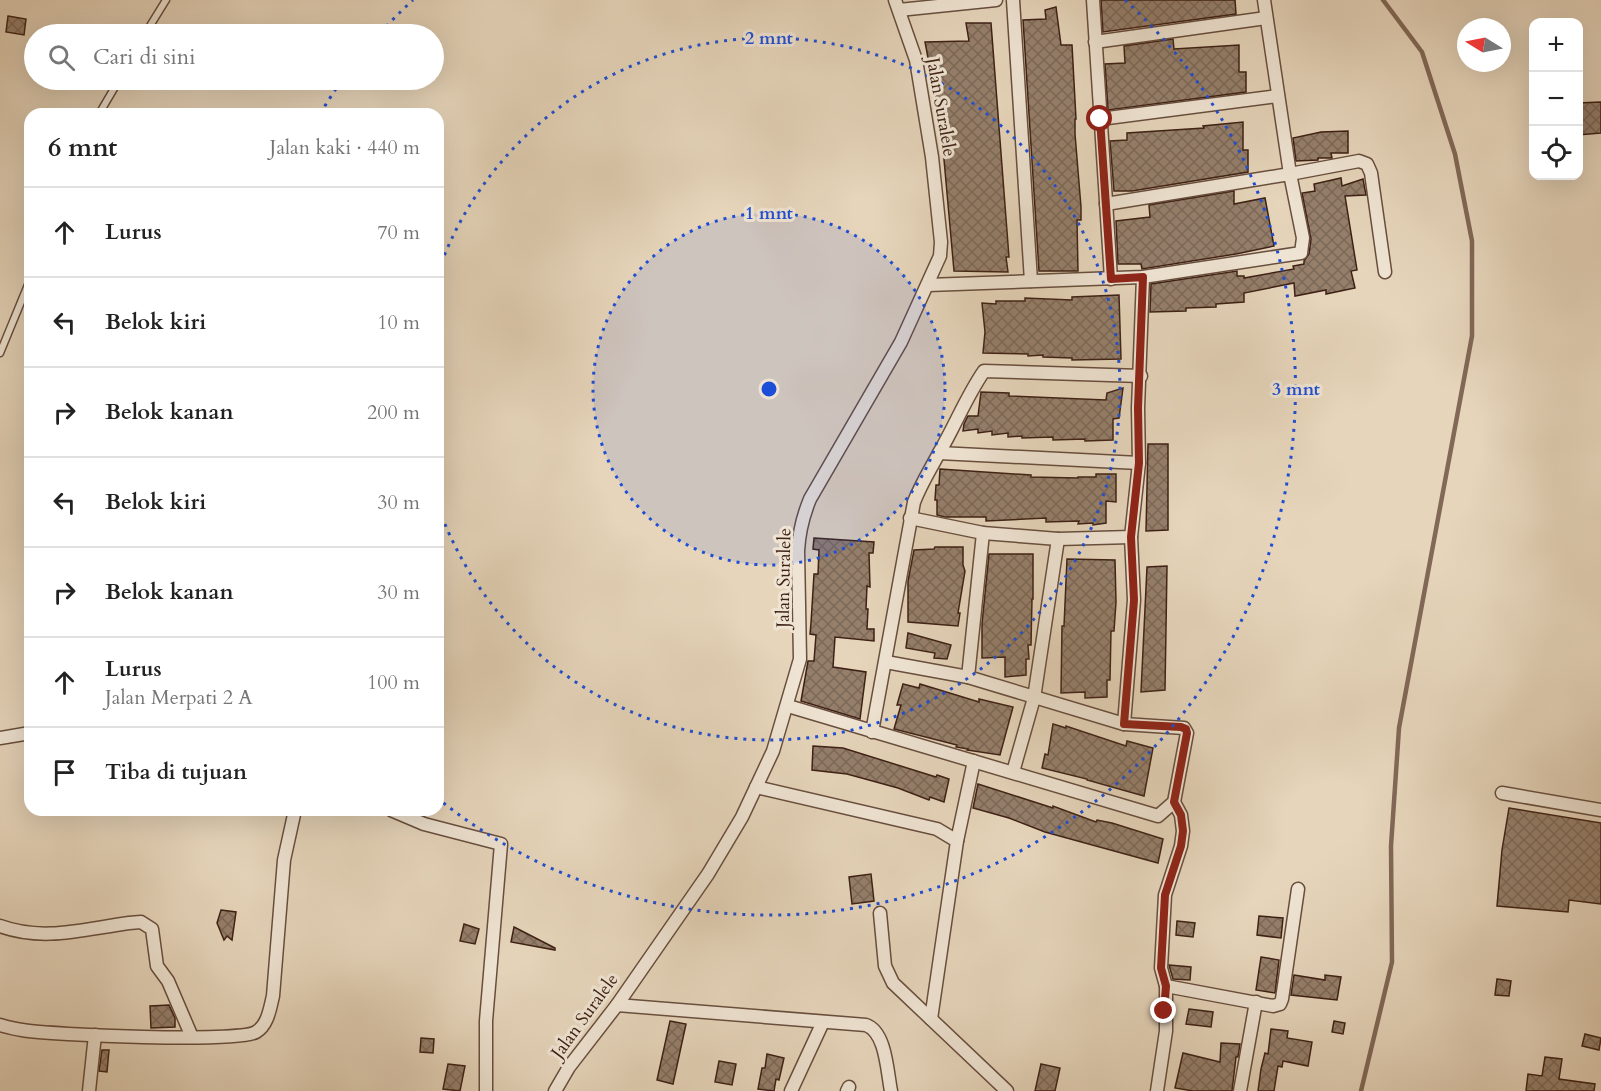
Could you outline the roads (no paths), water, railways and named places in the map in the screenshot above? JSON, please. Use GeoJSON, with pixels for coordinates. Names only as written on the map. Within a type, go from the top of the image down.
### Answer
{"type":"FeatureCollection","features":[{"type":"Feature","properties":{"kind":"street"},"geometry":{"type":"LineString","coordinates":[[897,5],[996,0]]}},
{"type":"Feature","properties":{"kind":"street"},"geometry":{"type":"LineString","coordinates":[[1013,0],[1031,281]]}},
{"type":"Feature","properties":{"kind":"street"},"geometry":{"type":"LineString","coordinates":[[1093,0],[1111,279]]}},
{"type":"Feature","properties":{"kind":"street"},"geometry":{"type":"LineString","coordinates":[[928,285],[1143,277],[1301,253],[1303,238],[1290,174],[1263,0]]}},
{"type":"Feature","properties":{"kind":"street","name":"Jalan Suralele"},"geometry":{"type":"LineString","coordinates":[[555,1091],[569,1067],[617,1005],[708,874],[742,817],[773,751],[800,659],[798,551],[804,513],[901,342],[940,256],[941,242],[932,157],[916,60],[897,5]]}},
{"type":"Feature","properties":{"kind":"street"},"geometry":{"type":"LineString","coordinates":[[1095,42],[1266,18]]}},
{"type":"Feature","properties":{"kind":"street"},"geometry":{"type":"LineString","coordinates":[[1100,119],[1278,96]]}},
{"type":"Feature","properties":{"kind":"street"},"geometry":{"type":"LineString","coordinates":[[1106,204],[1359,161],[1367,164],[1371,172],[1385,273]]}},
{"type":"Feature","properties":{"kind":"street"},"geometry":{"type":"LineString","coordinates":[[1124,724],[1134,600],[1131,537],[1139,463],[1138,408],[1143,277]]}},
{"type":"Feature","properties":{"kind":"street"},"geometry":{"type":"LineString","coordinates":[[872,732],[910,518],[921,482],[984,371],[1140,376]]}},
{"type":"Feature","properties":{"kind":"street"},"geometry":{"type":"LineString","coordinates":[[939,453],[1139,463]]}},
{"type":"Feature","properties":{"kind":"street"},"geometry":{"type":"LineString","coordinates":[[910,518],[983,533],[1058,539],[1131,537]]}},
{"type":"Feature","properties":{"kind":"street"},"geometry":{"type":"LineString","coordinates":[[968,677],[983,533]]}},
{"type":"Feature","properties":{"kind":"street"},"geometry":{"type":"LineString","coordinates":[[1013,772],[1034,698],[1058,539]]}},
{"type":"Feature","properties":{"kind":"street"},"geometry":{"type":"LineString","coordinates":[[788,706],[1158,816],[1174,802],[1187,731],[1181,727],[1124,724],[968,677],[886,662]]}},
{"type":"Feature","properties":{"kind":"street"},"geometry":{"type":"LineString","coordinates":[[0,738],[24,734]]}},
{"type":"Feature","properties":{"kind":"street"},"geometry":{"type":"LineString","coordinates":[[931,1019],[957,841],[974,761]]}},
{"type":"Feature","properties":{"kind":"street"},"geometry":{"type":"LineString","coordinates":[[756,787],[937,829],[957,841]]}},
{"type":"Feature","properties":{"kind":"street"},"geometry":{"type":"LineString","coordinates":[[1502,793],[1601,810]]}},
{"type":"Feature","properties":{"kind":"street"},"geometry":{"type":"LineString","coordinates":[[1157,1091],[1166,1031],[1166,986],[1161,968],[1165,895],[1181,846],[1183,831],[1181,815],[1174,802]]}},
{"type":"Feature","properties":{"kind":"street"},"geometry":{"type":"LineString","coordinates":[[0,1025],[24,1030],[94,1035],[215,1038],[253,1034],[264,1025],[273,996],[284,860],[294,816]]}},
{"type":"Feature","properties":{"kind":"street"},"geometry":{"type":"LineString","coordinates":[[405,816],[424,824],[501,844],[486,1021],[486,1091]]}},
{"type":"Feature","properties":{"kind":"street"},"geometry":{"type":"LineString","coordinates":[[1166,986],[1273,1006],[1280,1004],[1298,889]]}},
{"type":"Feature","properties":{"kind":"street"},"geometry":{"type":"LineString","coordinates":[[880,913],[888,976],[1007,1091]]}},
{"type":"Feature","properties":{"kind":"street"},"geometry":{"type":"LineString","coordinates":[[0,926],[16,932],[47,935],[129,922],[147,924],[154,935],[155,959],[168,981],[192,1036]]}},
{"type":"Feature","properties":{"kind":"street"},"geometry":{"type":"LineString","coordinates":[[1240,1091],[1256,1002]]}},
{"type":"Feature","properties":{"kind":"street"},"geometry":{"type":"LineString","coordinates":[[617,1005],[856,1023],[872,1027],[880,1037],[891,1091]]}},
{"type":"Feature","properties":{"kind":"street"},"geometry":{"type":"LineString","coordinates":[[791,1091],[823,1022]]}},
{"type":"Feature","properties":{"kind":"street"},"geometry":{"type":"LineString","coordinates":[[89,1091],[94,1035]]}},
{"type":"Feature","properties":{"kind":"lane"},"geometry":{"type":"LineString","coordinates":[[152,24],[166,0]]}},
{"type":"Feature","properties":{"kind":"lane"},"geometry":{"type":"LineString","coordinates":[[103,108],[113,90]]}},
{"type":"Feature","properties":{"kind":"lane"},"geometry":{"type":"LineString","coordinates":[[0,353],[24,295]]}},
{"type":"Feature","properties":{"kind":"waterway"},"geometry":{"type":"LineString","coordinates":[[1361,1091],[1392,962],[1391,846],[1399,728],[1472,336],[1472,241],[1455,154],[1422,52],[1383,0]]}}]}
